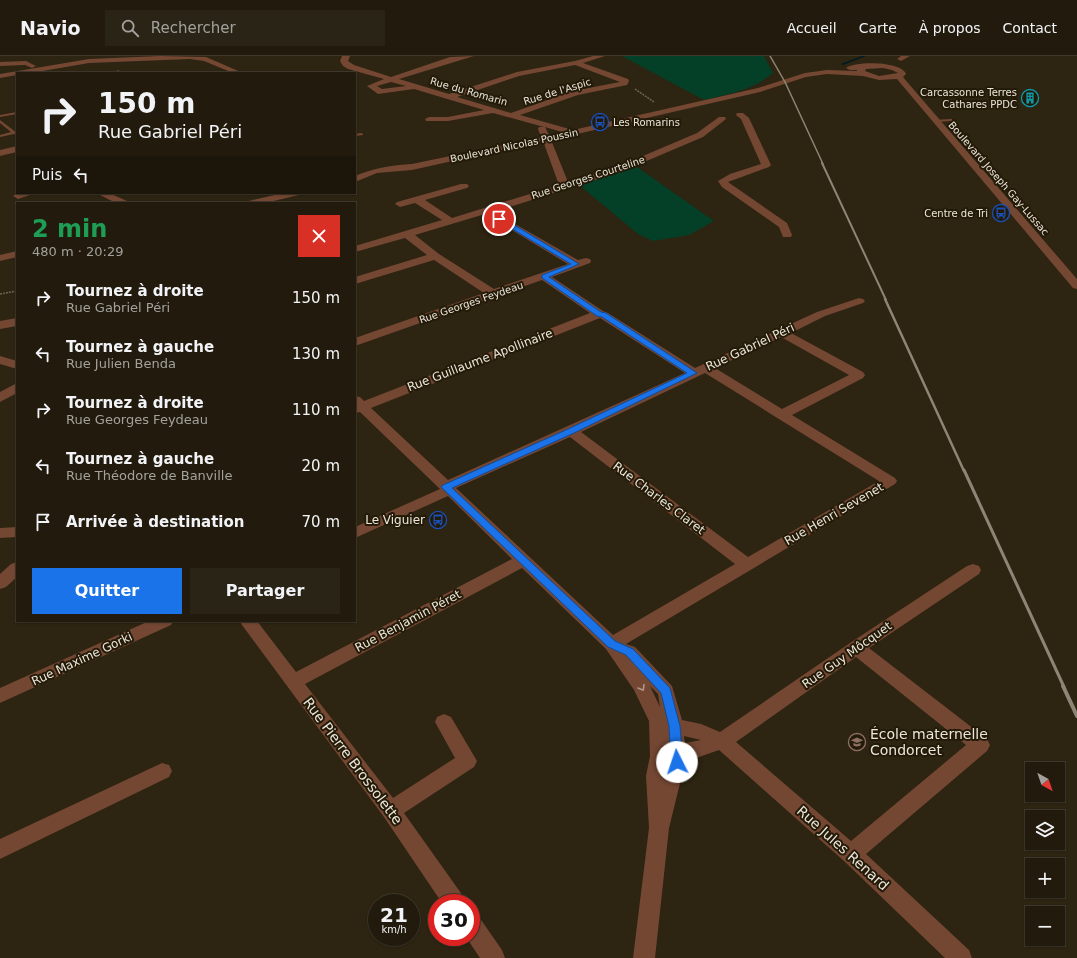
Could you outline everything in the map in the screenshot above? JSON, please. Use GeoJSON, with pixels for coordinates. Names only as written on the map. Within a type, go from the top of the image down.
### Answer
{"type":"FeatureCollection","features":[{"type":"Feature","properties":{"kind":"street","name":"Rue du Romarin"},"geometry":{"type":"LineString","coordinates":[[346,56],[344,61],[346,64],[495,111],[574,132]]}},
{"type":"Feature","properties":{"kind":"street"},"geometry":{"type":"LineString","coordinates":[[391,79],[453,59],[470,56]]}},
{"type":"Feature","properties":{"kind":"street"},"geometry":{"type":"LineString","coordinates":[[450,97],[517,74],[576,63],[600,56]]}},
{"type":"Feature","properties":{"kind":"street"},"geometry":{"type":"LineString","coordinates":[[24,72],[89,61],[190,57],[206,59],[237,72]]}},
{"type":"Feature","properties":{"kind":"street"},"geometry":{"type":"LineString","coordinates":[[865,70],[904,58]]}},
{"type":"Feature","properties":{"kind":"street"},"geometry":{"type":"LineString","coordinates":[[883,78],[898,72],[904,58]]}},
{"type":"Feature","properties":{"kind":"street"},"geometry":{"type":"LineString","coordinates":[[0,64],[26,63],[30,64],[36,70]]}},
{"type":"Feature","properties":{"kind":"street","name":"Rue de l'Aspic"},"geometry":{"type":"LineString","coordinates":[[512,115],[576,93],[624,83],[625,81],[576,63]]}},
{"type":"Feature","properties":{"kind":"street"},"geometry":{"type":"LineString","coordinates":[[881,65],[898,72]]}},
{"type":"Feature","properties":{"kind":"street"},"geometry":{"type":"LineString","coordinates":[[865,70],[905,85]]}},
{"type":"Feature","properties":{"kind":"street","name":"Boulevard Nicolas Poussin"},"geometry":{"type":"LineString","coordinates":[[356,179],[375,171],[391,168],[412,167],[690,106],[730,112],[743,94],[813,74],[865,70]]}},
{"type":"Feature","properties":{"kind":"street","name":"Boulevard Joseph Gay-Lussac"},"geometry":{"type":"LineString","coordinates":[[898,72],[905,85],[1077,286]]}},
{"type":"Feature","properties":{"kind":"street"},"geometry":{"type":"LineString","coordinates":[[0,76],[16,73]]}},
{"type":"Feature","properties":{"kind":"street","name":"Rue du Romarin"},"geometry":{"type":"LineString","coordinates":[[391,79],[371,86],[381,92],[416,87]]}},
{"type":"Feature","properties":{"kind":"street"},"geometry":{"type":"LineString","coordinates":[[690,106],[701,112]]}},
{"type":"Feature","properties":{"kind":"street"},"geometry":{"type":"LineString","coordinates":[[429,119],[448,119],[495,111]]}},
{"type":"Feature","properties":{"kind":"street"},"geometry":{"type":"LineString","coordinates":[[730,112],[744,118],[766,166],[733,176],[723,181],[724,185],[783,225],[787,235]]}},
{"type":"Feature","properties":{"kind":"street","name":"Rue Georges Courteline"},"geometry":{"type":"LineString","coordinates":[[356,249],[486,211],[620,168],[663,152],[700,135],[730,112]]}},
{"type":"Feature","properties":{"kind":"street"},"geometry":{"type":"LineString","coordinates":[[540,123],[564,185]]}},
{"type":"Feature","properties":{"kind":"street"},"geometry":{"type":"LineString","coordinates":[[0,153],[16,149]]}},
{"type":"Feature","properties":{"kind":"street"},"geometry":{"type":"LineString","coordinates":[[400,204],[464,186]]}},
{"type":"Feature","properties":{"kind":"street"},"geometry":{"type":"LineString","coordinates":[[103,194],[122,202]]}},
{"type":"Feature","properties":{"kind":"street"},"geometry":{"type":"LineString","coordinates":[[256,202],[292,194]]}},
{"type":"Feature","properties":{"kind":"street"},"geometry":{"type":"LineString","coordinates":[[418,200],[450,221]]}},
{"type":"Feature","properties":{"kind":"street","name":"Rue Georges Feydeau"},"geometry":{"type":"LineString","coordinates":[[356,342],[581,263],[486,211]]}},
{"type":"Feature","properties":{"kind":"street"},"geometry":{"type":"LineString","coordinates":[[407,234],[435,256],[494,294]]}},
{"type":"Feature","properties":{"kind":"street"},"geometry":{"type":"LineString","coordinates":[[0,258],[16,254]]}},
{"type":"Feature","properties":{"kind":"street"},"geometry":{"type":"LineString","coordinates":[[356,281],[435,256]]}},
{"type":"Feature","properties":{"kind":"street","name":"Rue Henri Sevenet"},"geometry":{"type":"LineString","coordinates":[[544,276],[599,314],[604,315],[699,370],[782,415],[890,481],[612,644]]}},
{"type":"Feature","properties":{"kind":"street","name":"Rue Gabriel Péri"},"geometry":{"type":"LineString","coordinates":[[447,488],[821,314],[859,301]]}},
{"type":"Feature","properties":{"kind":"street","name":"Rue Guillaume Apollinaire"},"geometry":{"type":"LineString","coordinates":[[357,405],[599,314]]}},
{"type":"Feature","properties":{"kind":"street"},"geometry":{"type":"LineString","coordinates":[[0,325],[16,322]]}},
{"type":"Feature","properties":{"kind":"street"},"geometry":{"type":"LineString","coordinates":[[782,332],[859,375],[782,415]]}},
{"type":"Feature","properties":{"kind":"street"},"geometry":{"type":"LineString","coordinates":[[0,360],[16,365]]}},
{"type":"Feature","properties":{"kind":"street"},"geometry":{"type":"LineString","coordinates":[[0,398],[16,388]]}},
{"type":"Feature","properties":{"kind":"street"},"geometry":{"type":"LineString","coordinates":[[357,405],[612,644],[641,686],[658,721],[660,756],[656,776],[659,828]]}},
{"type":"Feature","properties":{"kind":"street","name":"Rue Charles Claret"},"geometry":{"type":"LineString","coordinates":[[571,431],[747,565]]}},
{"type":"Feature","properties":{"kind":"street"},"geometry":{"type":"LineString","coordinates":[[356,533],[447,488]]}},
{"type":"Feature","properties":{"kind":"street"},"geometry":{"type":"LineString","coordinates":[[0,533],[16,532]]}},
{"type":"Feature","properties":{"kind":"street","name":"Rue Benjamin Péret"},"geometry":{"type":"LineString","coordinates":[[293,682],[523,560]]}},
{"type":"Feature","properties":{"kind":"street"},"geometry":{"type":"LineString","coordinates":[[0,583],[16,569]]}},
{"type":"Feature","properties":{"kind":"street","name":"Rue Guy Môcquet"},"geometry":{"type":"LineString","coordinates":[[676,753],[699,749],[722,741],[856,648],[973,570]]}},
{"type":"Feature","properties":{"kind":"street","name":"Rue Maxime Gorki"},"geometry":{"type":"LineString","coordinates":[[0,696],[163,622]]}},
{"type":"Feature","properties":{"kind":"street","name":"Rue Pierre Brossolette"},"geometry":{"type":"LineString","coordinates":[[249,622],[391,811],[449,894]]}},
{"type":"Feature","properties":{"kind":"street"},"geometry":{"type":"LineString","coordinates":[[612,644],[629,652],[666,691],[674,726],[677,762],[659,828],[644,958]]}},
{"type":"Feature","properties":{"kind":"street"},"geometry":{"type":"LineString","coordinates":[[851,854],[980,745],[856,648]]}},
{"type":"Feature","properties":{"kind":"street"},"geometry":{"type":"LineString","coordinates":[[391,811],[467,761],[444,722]]}},
{"type":"Feature","properties":{"kind":"street"},"geometry":{"type":"LineString","coordinates":[[659,737],[674,726]]}},
{"type":"Feature","properties":{"kind":"street","name":"Rue Jules Renard"},"geometry":{"type":"LineString","coordinates":[[674,726],[701,732],[722,741],[851,854],[961,958]]}},
{"type":"Feature","properties":{"kind":"street"},"geometry":{"type":"LineString","coordinates":[[659,737],[676,753]]}},
{"type":"Feature","properties":{"kind":"street"},"geometry":{"type":"LineString","coordinates":[[0,849],[162,771]]}},
{"type":"Feature","properties":{"kind":"street"},"geometry":{"type":"LineString","coordinates":[[480,938],[494,958]]}},
{"type":"Feature","properties":{"kind":"lane"},"geometry":{"type":"LineString","coordinates":[[0,116],[16,112]]}},
{"type":"Feature","properties":{"kind":"lane"},"geometry":{"type":"LineString","coordinates":[[935,120],[950,120]]}},
{"type":"Feature","properties":{"kind":"lane"},"geometry":{"type":"LineString","coordinates":[[0,121],[15,134]]}},
{"type":"Feature","properties":{"kind":"lane"},"geometry":{"type":"LineString","coordinates":[[0,136],[15,134]]}},
{"type":"Feature","properties":{"kind":"lane"},"geometry":{"type":"LineString","coordinates":[[356,136],[361,134]]}},
{"type":"Feature","properties":{"kind":"path"},"geometry":{"type":"LineString","coordinates":[[624,83],[672,111]]}},
{"type":"Feature","properties":{"kind":"path"},"geometry":{"type":"LineString","coordinates":[[0,294],[16,291]]}},
{"type":"Feature","properties":{"kind":"green space"},"geometry":{"type":"Polygon","coordinates":[[[622,56],[764,56],[773,73],[758,84],[732,93],[704,100],[622,56]]]}},
{"type":"Feature","properties":{"kind":"green space"},"geometry":{"type":"Polygon","coordinates":[[[637,167],[714,221],[689,235],[653,241],[638,234],[579,185],[637,167]]]}},
{"type":"Feature","properties":{"kind":"waterway"},"geometry":{"type":"LineString","coordinates":[[842,64],[865,56]]}},
{"type":"Feature","properties":{"kind":"railway"},"geometry":{"type":"LineString","coordinates":[[770,56],[785,82],[823,164]]}},
{"type":"Feature","properties":{"kind":"railway"},"geometry":{"type":"LineString","coordinates":[[822,163],[886,300]]}},
{"type":"Feature","properties":{"kind":"railway"},"geometry":{"type":"LineString","coordinates":[[885,299],[964,471]]}},
{"type":"Feature","properties":{"kind":"railway"},"geometry":{"type":"LineString","coordinates":[[964,470],[1064,687]]}},
{"type":"Feature","properties":{"kind":"railway"},"geometry":{"type":"LineString","coordinates":[[1063,686],[1077,716]]}},
{"type":"Feature","properties":{"kind":"place","name":"Carcassonne Terres Cathares PPDC"},"geometry":{"type":"Point","coordinates":[1030,98]}},
{"type":"Feature","properties":{"kind":"place","name":"Les Romarins"},"geometry":{"type":"Point","coordinates":[600,122]}},
{"type":"Feature","properties":{"kind":"place","name":"Centre de Tri"},"geometry":{"type":"Point","coordinates":[1001,213]}},
{"type":"Feature","properties":{"kind":"place","name":"Le Viguier"},"geometry":{"type":"Point","coordinates":[438,520]}},
{"type":"Feature","properties":{"kind":"place","name":"École maternelle Condorcet"},"geometry":{"type":"Point","coordinates":[857,742]}},
{"type":"Feature","properties":{"kind":"route"},"geometry":{"type":"LineString","coordinates":[[499,219],[576,264],[544,276],[599,314],[604,315],[693,373],[571,431],[446,487],[612,644],[629,652],[666,691],[674,726],[677,762]]}}]}
